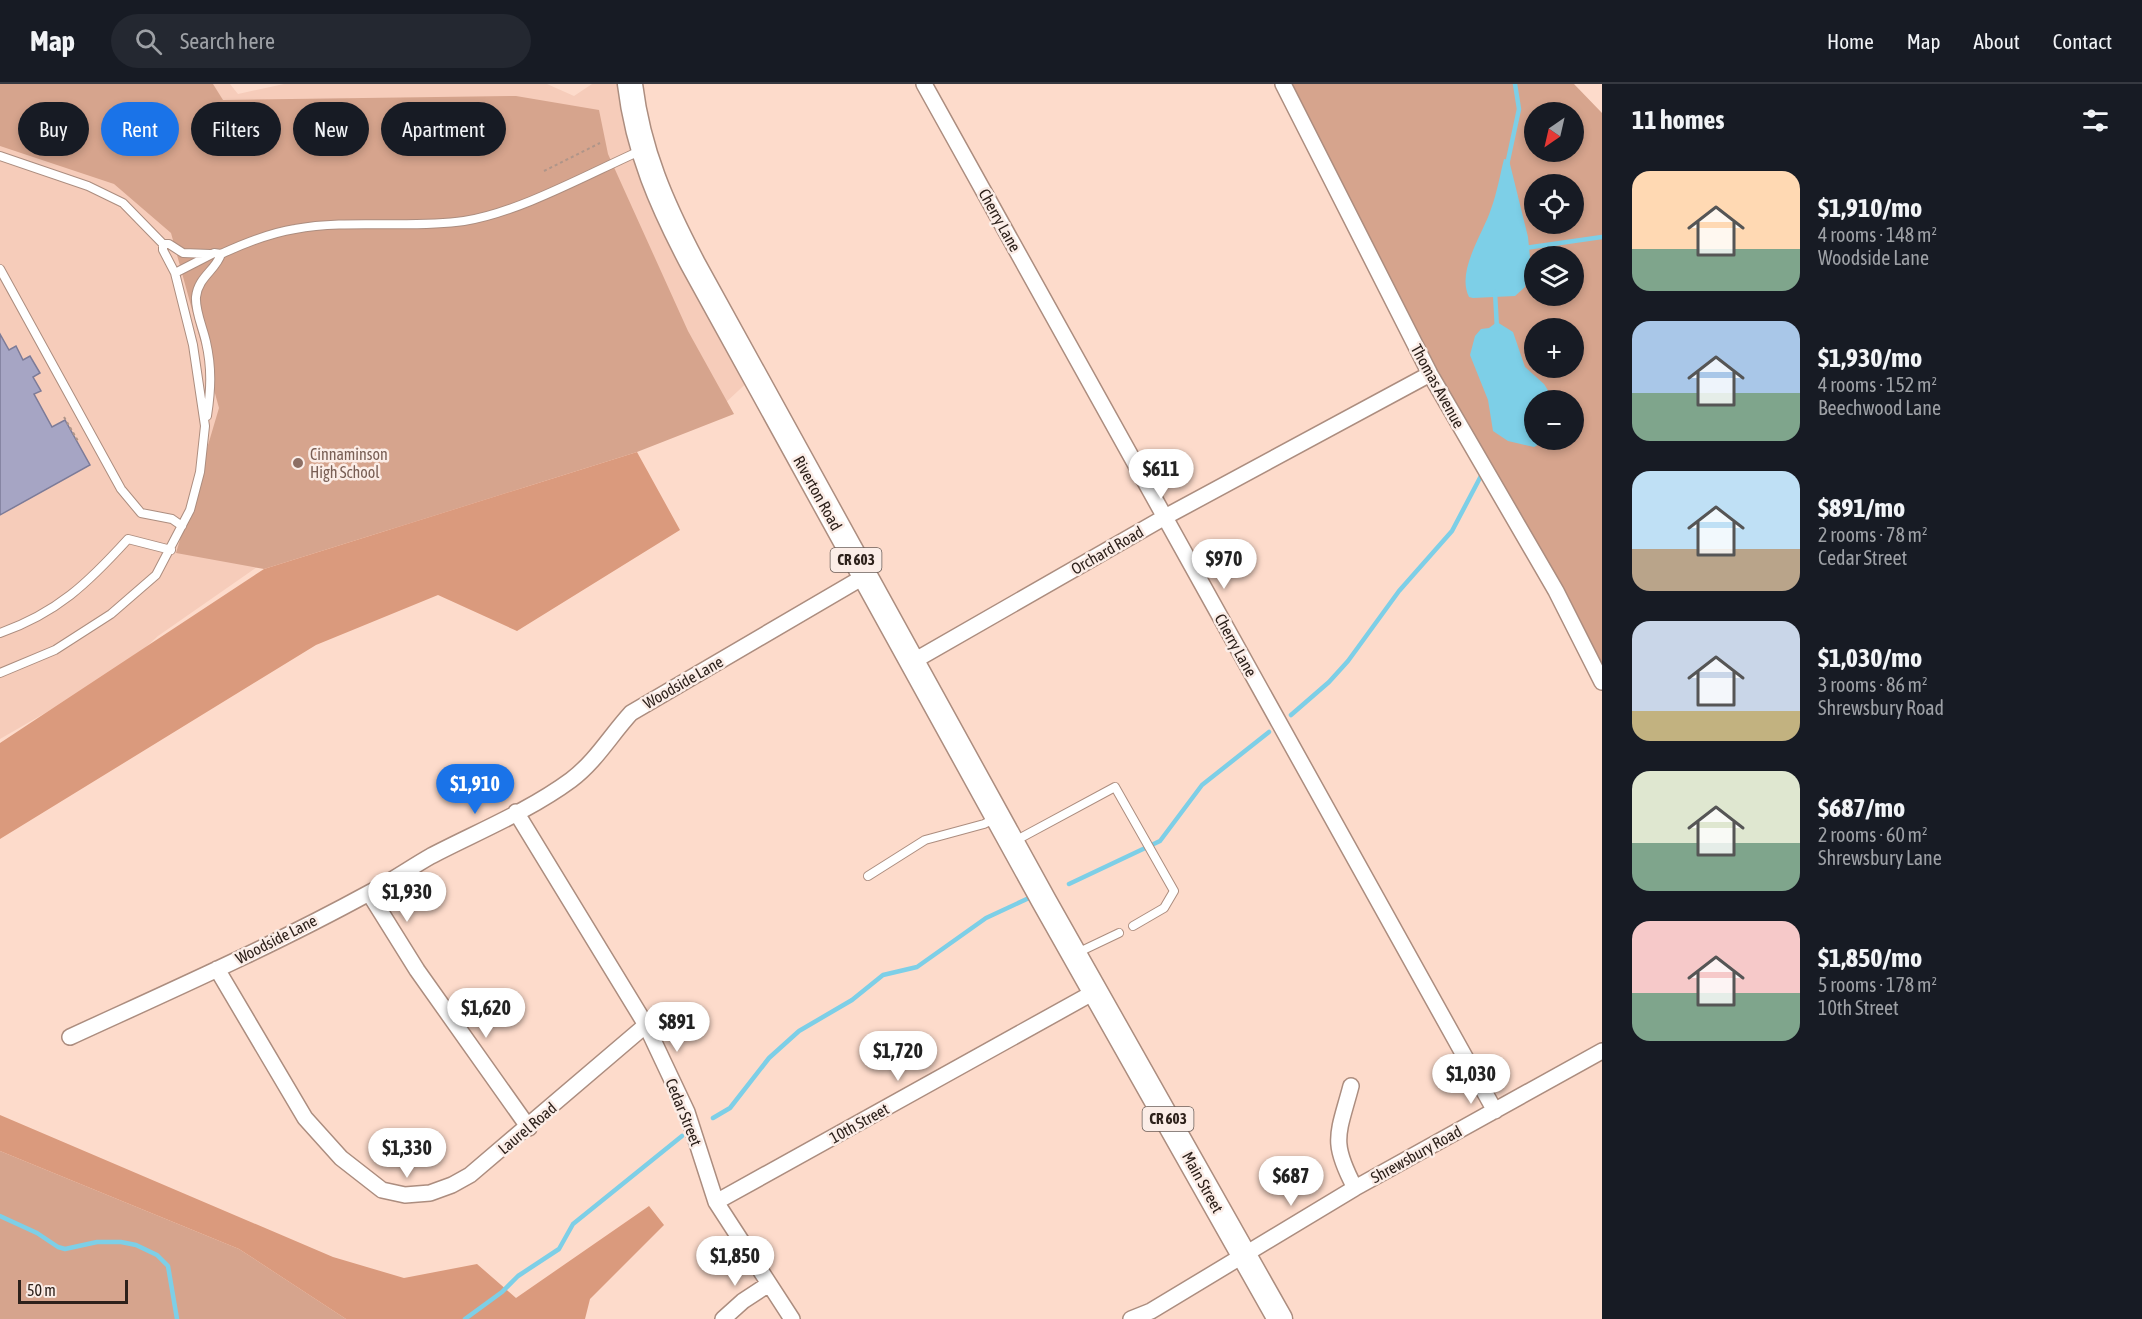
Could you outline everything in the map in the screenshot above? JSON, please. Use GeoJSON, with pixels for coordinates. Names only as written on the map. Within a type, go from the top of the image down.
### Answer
{"type":"FeatureCollection","features":[{"type":"Feature","properties":{"kind":"main road","name":"Riverton Road"},"geometry":{"type":"LineString","coordinates":[[630,84],[635,123],[666,212],[753,377],[1056,920]]}},
{"type":"Feature","properties":{"kind":"main road","name":"Main Street"},"geometry":{"type":"LineString","coordinates":[[1056,920],[1280,1319]]}},
{"type":"Feature","properties":{"kind":"street","name":"Cherry Lane"},"geometry":{"type":"LineString","coordinates":[[924,84],[1495,1111]]}},
{"type":"Feature","properties":{"kind":"street","name":"Thomas Avenue"},"geometry":{"type":"LineString","coordinates":[[1283,84],[1430,374],[1556,591],[1602,682]]}},
{"type":"Feature","properties":{"kind":"street","name":"Orchard Road"},"geometry":{"type":"LineString","coordinates":[[912,662],[1165,518],[1430,374]]}},
{"type":"Feature","properties":{"kind":"street","name":"Woodside Lane"},"geometry":{"type":"LineString","coordinates":[[70,1037],[217,969],[369,893],[570,781],[597,759],[615,730],[631,713],[865,576]]}},
{"type":"Feature","properties":{"kind":"street","name":"Cedar Street"},"geometry":{"type":"LineString","coordinates":[[516,812],[646,1025],[687,1112],[716,1202],[792,1319]]}},
{"type":"Feature","properties":{"kind":"street"},"geometry":{"type":"LineString","coordinates":[[369,893],[417,970],[529,1128]]}},
{"type":"Feature","properties":{"kind":"street","name":"Laurel Road"},"geometry":{"type":"LineString","coordinates":[[217,969],[305,1118],[341,1158],[382,1190],[405,1195],[430,1192],[452,1185],[470,1175],[529,1128],[646,1025]]}},
{"type":"Feature","properties":{"kind":"street","name":"10th Street"},"geometry":{"type":"LineString","coordinates":[[716,1202],[1096,992]]}},
{"type":"Feature","properties":{"kind":"street","name":"Shrewsbury Road"},"geometry":{"type":"LineString","coordinates":[[1131,1319],[1151,1311],[1355,1188],[1602,1051]]}},
{"type":"Feature","properties":{"kind":"street"},"geometry":{"type":"LineString","coordinates":[[1351,1086],[1337,1139],[1342,1163],[1355,1188]]}},
{"type":"Feature","properties":{"kind":"street"},"geometry":{"type":"LineString","coordinates":[[723,1319],[743,1301],[769,1284]]}},
{"type":"Feature","properties":{"kind":"lane"},"geometry":{"type":"LineString","coordinates":[[175,273],[266,236],[302,228],[442,223],[480,218],[510,208],[643,149]]}},
{"type":"Feature","properties":{"kind":"lane"},"geometry":{"type":"LineString","coordinates":[[0,156],[88,186],[123,202],[163,244],[175,273],[193,345],[205,426]]}},
{"type":"Feature","properties":{"kind":"lane"},"geometry":{"type":"LineString","coordinates":[[163,244],[169,244],[183,253],[218,254]]}},
{"type":"Feature","properties":{"kind":"lane"},"geometry":{"type":"LineString","coordinates":[[0,673],[55,650],[111,614],[156,575],[171,550],[190,510],[200,472],[213,384],[196,299],[202,279],[219,262],[218,254]]}},
{"type":"Feature","properties":{"kind":"lane"},"geometry":{"type":"LineString","coordinates":[[0,269],[121,489],[141,513],[172,519],[182,526]]}},
{"type":"Feature","properties":{"kind":"lane"},"geometry":{"type":"LineString","coordinates":[[0,633],[30,622],[59,605],[84,586],[128,539],[171,550]]}},
{"type":"Feature","properties":{"kind":"lane"},"geometry":{"type":"LineString","coordinates":[[1012,843],[1115,787],[1174,891],[1164,908],[1133,926]]}},
{"type":"Feature","properties":{"kind":"lane"},"geometry":{"type":"LineString","coordinates":[[868,876],[925,840],[984,824],[998,817]]}},
{"type":"Feature","properties":{"kind":"lane"},"geometry":{"type":"LineString","coordinates":[[1075,954],[1119,933]]}},
{"type":"Feature","properties":{"kind":"path"},"geometry":{"type":"LineString","coordinates":[[544,171],[600,143]]}},
{"type":"Feature","properties":{"kind":"path"},"geometry":{"type":"LineString","coordinates":[[64,417],[78,441]]}},
{"type":"Feature","properties":{"kind":"shaded area","name":"Cinnaminson High School"},"geometry":{"type":"Polygon","coordinates":[[[0,84],[230,84],[238,94],[284,84],[547,84],[574,96],[592,84],[630,84],[635,123],[753,377],[723,405],[420,530],[353,527],[267,560],[158,636],[123,668],[0,739],[0,84]]]}},
{"type":"Feature","properties":{"kind":"shaded area"},"geometry":{"type":"Polygon","coordinates":[[[0,84],[213,84],[223,100],[516,96],[599,110],[608,154],[688,331],[734,414],[637,452],[264,569],[176,553],[219,408],[171,233],[114,184],[30,156],[89,156],[89,102],[18,102],[18,152],[0,146],[0,84]]]}},
{"type":"Feature","properties":{"kind":"shaded area"},"geometry":{"type":"Polygon","coordinates":[[[1283,84],[1574,84],[1602,113],[1602,687],[1283,84]]]}},
{"type":"Feature","properties":{"kind":"shaded area"},"geometry":{"type":"Polygon","coordinates":[[[637,452],[680,530],[517,631],[438,595],[316,645],[0,839],[0,743],[264,569],[637,452]]]}},
{"type":"Feature","properties":{"kind":"shaded area"},"geometry":{"type":"Polygon","coordinates":[[[0,1115],[333,1257],[404,1278],[477,1264],[516,1298],[649,1206],[664,1225],[590,1299],[585,1319],[346,1319],[239,1249],[0,1151],[0,1115]]]}},
{"type":"Feature","properties":{"kind":"shaded area"},"geometry":{"type":"Polygon","coordinates":[[[0,1151],[239,1249],[346,1319],[0,1319],[0,1151]]]}},
{"type":"Feature","properties":{"kind":"water"},"geometry":{"type":"Polygon","coordinates":[[[1504,159],[1509,160],[1524,221],[1524,234],[1527,234],[1528,237],[1529,246],[1524,246],[1524,288],[1515,296],[1473,298],[1469,297],[1466,287],[1468,264],[1497,190],[1504,159]]]}},
{"type":"Feature","properties":{"kind":"water"},"geometry":{"type":"Polygon","coordinates":[[[1497,322],[1513,332],[1524,364],[1524,378],[1537,378],[1548,390],[1524,390],[1524,445],[1508,441],[1493,431],[1488,400],[1470,355],[1475,336],[1481,329],[1489,328],[1497,322]]]}},
{"type":"Feature","properties":{"kind":"building"},"geometry":{"type":"Polygon","coordinates":[[[0,334],[9,350],[16,346],[23,360],[30,356],[40,373],[33,377],[41,391],[34,394],[52,427],[65,420],[90,465],[0,515],[0,334]]]}},
{"type":"Feature","properties":{"kind":"waterway"},"geometry":{"type":"LineString","coordinates":[[1507,165],[1519,109],[1515,84]]}},
{"type":"Feature","properties":{"kind":"waterway"},"geometry":{"type":"LineString","coordinates":[[1539,246],[1602,237]]}},
{"type":"Feature","properties":{"kind":"waterway"},"geometry":{"type":"LineString","coordinates":[[1495,292],[1497,329]]}},
{"type":"Feature","properties":{"kind":"waterway"},"geometry":{"type":"LineString","coordinates":[[1291,715],[1329,682],[1348,661],[1399,591],[1452,531],[1482,474]]}},
{"type":"Feature","properties":{"kind":"waterway"},"geometry":{"type":"LineString","coordinates":[[1069,884],[1160,841],[1202,785],[1269,732]]}},
{"type":"Feature","properties":{"kind":"waterway"},"geometry":{"type":"LineString","coordinates":[[713,1118],[730,1108],[769,1058],[799,1031],[852,1000],[883,975],[917,967],[986,918],[1029,898]]}},
{"type":"Feature","properties":{"kind":"waterway"},"geometry":{"type":"LineString","coordinates":[[465,1319],[502,1292],[518,1276],[559,1249],[573,1224],[682,1136]]}},
{"type":"Feature","properties":{"kind":"waterway"},"geometry":{"type":"LineString","coordinates":[[0,1216],[65,1249],[97,1242],[121,1242],[136,1245],[157,1255],[168,1266],[177,1319]]}},
{"type":"Feature","properties":{"kind":"place","name":"Cinnaminson High School"},"geometry":{"type":"Point","coordinates":[298,463]}}]}
